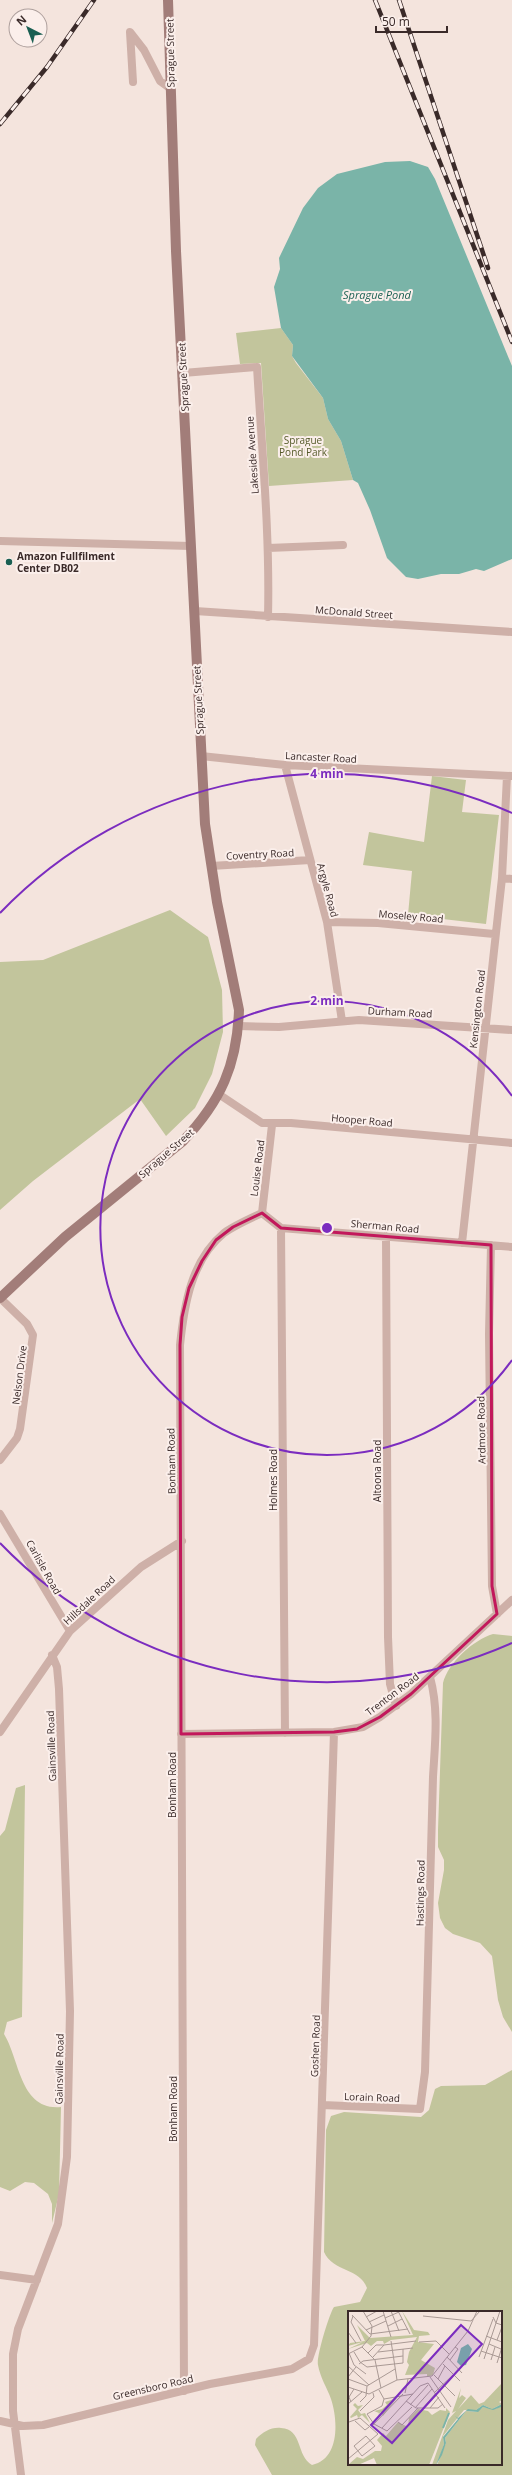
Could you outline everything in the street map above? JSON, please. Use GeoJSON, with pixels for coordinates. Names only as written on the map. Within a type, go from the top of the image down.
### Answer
{"type":"FeatureCollection","features":[{"type":"Feature","properties":{"kind":"main road","name":"Sprague Street"},"geometry":{"type":"LineString","coordinates":[[0,1298],[65,1237],[183,1140],[210,1110],[220,1095],[233,1062],[238,1026],[239,1010],[211,866],[205,824],[183,373],[168,0]]}},
{"type":"Feature","properties":{"kind":"street"},"geometry":{"type":"LineString","coordinates":[[133,82],[130,32],[144,50],[160,80],[171,89]]}},
{"type":"Feature","properties":{"kind":"street","name":"Lakeside Avenue"},"geometry":{"type":"LineString","coordinates":[[183,373],[258,367],[268,548],[268,617]]}},
{"type":"Feature","properties":{"kind":"street"},"geometry":{"type":"LineString","coordinates":[[0,542],[191,546]]}},
{"type":"Feature","properties":{"kind":"street"},"geometry":{"type":"LineString","coordinates":[[268,548],[343,545]]}},
{"type":"Feature","properties":{"kind":"street","name":"McDonald Street"},"geometry":{"type":"LineString","coordinates":[[194,611],[512,632]]}},
{"type":"Feature","properties":{"kind":"street","name":"Lancaster Road"},"geometry":{"type":"LineString","coordinates":[[201,756],[285,765],[509,776]]}},
{"type":"Feature","properties":{"kind":"street","name":"Argyle Road"},"geometry":{"type":"LineString","coordinates":[[285,765],[327,922],[342,1021]]}},
{"type":"Feature","properties":{"kind":"street","name":"Kensington Road"},"geometry":{"type":"LineString","coordinates":[[462,1243],[494,934],[502,878],[509,776]]}},
{"type":"Feature","properties":{"kind":"street","name":"Coventry Road"},"geometry":{"type":"LineString","coordinates":[[211,866],[310,860]]}},
{"type":"Feature","properties":{"kind":"street"},"geometry":{"type":"LineString","coordinates":[[502,878],[512,879]]}},
{"type":"Feature","properties":{"kind":"street","name":"Moseley Road"},"geometry":{"type":"LineString","coordinates":[[327,922],[378,922],[494,934]]}},
{"type":"Feature","properties":{"kind":"street","name":"Durham Road"},"geometry":{"type":"LineString","coordinates":[[238,1026],[279,1027],[342,1021],[396,1021],[512,1030]]}},
{"type":"Feature","properties":{"kind":"street","name":"Hooper Road"},"geometry":{"type":"LineString","coordinates":[[220,1095],[258,1121],[272,1125],[292,1123],[512,1144]]}},
{"type":"Feature","properties":{"kind":"street","name":"Louise Road"},"geometry":{"type":"LineString","coordinates":[[262,1213],[272,1125]]}},
{"type":"Feature","properties":{"kind":"street"},"geometry":{"type":"LineString","coordinates":[[262,1213],[282,1228]]}},
{"type":"Feature","properties":{"kind":"street","name":"Bonham Road"},"geometry":{"type":"LineString","coordinates":[[184,2390],[181,1734],[182,1541],[180,1345],[188,1296],[202,1261],[216,1240],[229,1229],[262,1213]]}},
{"type":"Feature","properties":{"kind":"street","name":"Sherman Road"},"geometry":{"type":"LineString","coordinates":[[282,1228],[512,1247]]}},
{"type":"Feature","properties":{"kind":"street","name":"Holmes Road"},"geometry":{"type":"LineString","coordinates":[[282,1228],[285,1733]]}},
{"type":"Feature","properties":{"kind":"street","name":"Altoona Road"},"geometry":{"type":"LineString","coordinates":[[386,1236],[388,1625],[390,1684],[396,1706]]}},
{"type":"Feature","properties":{"kind":"street","name":"Ardmore Road"},"geometry":{"type":"LineString","coordinates":[[491,1245],[489,1334],[492,1586],[497,1614]]}},
{"type":"Feature","properties":{"kind":"street","name":"Nelson Drive"},"geometry":{"type":"LineString","coordinates":[[0,1298],[27,1324],[33,1335],[20,1430],[17,1438],[0,1460]]}},
{"type":"Feature","properties":{"kind":"street","name":"Carlisle Road"},"geometry":{"type":"LineString","coordinates":[[0,1514],[70,1631]]}},
{"type":"Feature","properties":{"kind":"street","name":"Hillsdale Road"},"geometry":{"type":"LineString","coordinates":[[0,1732],[70,1631],[141,1567],[182,1541]]}},
{"type":"Feature","properties":{"kind":"street","name":"Trenton Road"},"geometry":{"type":"LineString","coordinates":[[181,1734],[334,1732],[363,1727],[396,1706],[430,1677],[512,1600]]}},
{"type":"Feature","properties":{"kind":"street","name":"Gainsville Road"},"geometry":{"type":"LineString","coordinates":[[21,2475],[13,2403],[13,2354],[18,2329],[58,2224],[67,2150],[69,2003],[59,1690],[57,1667],[52,1655]]}},
{"type":"Feature","properties":{"kind":"street","name":"Hastings Road"},"geometry":{"type":"LineString","coordinates":[[420,2109],[426,2057],[433,1777],[436,1745],[435,1701],[430,1677]]}},
{"type":"Feature","properties":{"kind":"street","name":"Goshen Road"},"geometry":{"type":"LineString","coordinates":[[309,2359],[314,2345],[334,1732]]}},
{"type":"Feature","properties":{"kind":"street","name":"Lorain Road"},"geometry":{"type":"LineString","coordinates":[[322,2105],[420,2109]]}},
{"type":"Feature","properties":{"kind":"street"},"geometry":{"type":"LineString","coordinates":[[0,2275],[37,2280]]}},
{"type":"Feature","properties":{"kind":"street","name":"Greensboro Road"},"geometry":{"type":"LineString","coordinates":[[0,2421],[16,2424],[43,2425],[184,2390],[292,2369],[309,2359]]}},
{"type":"Feature","properties":{"kind":"highlighted area"},"geometry":{"type":"Polygon","coordinates":[[[262,1213],[281,1228],[491,1245],[492,1586],[497,1614],[411,1694],[380,1717],[357,1729],[334,1732],[181,1734],[180,1345],[182,1317],[189,1288],[202,1261],[216,1240],[233,1227],[262,1213]]]}},
{"type":"Feature","properties":{"kind":"green space","name":"Sprague Pond Park"},"geometry":{"type":"Polygon","coordinates":[[[281,328],[293,345],[292,356],[296,363],[323,398],[328,419],[341,441],[353,480],[269,486],[261,363],[240,364],[236,333],[281,328]]]}},
{"type":"Feature","properties":{"kind":"green space"},"geometry":{"type":"Polygon","coordinates":[[[432,776],[466,780],[462,812],[499,815],[486,924],[408,915],[412,871],[363,865],[369,832],[424,842],[432,776]]]}},
{"type":"Feature","properties":{"kind":"green space"},"geometry":{"type":"Polygon","coordinates":[[[170,910],[208,937],[222,990],[223,1032],[212,1074],[195,1108],[166,1136],[140,1099],[33,1181],[0,1210],[0,962],[43,960],[170,910]]]}},
{"type":"Feature","properties":{"kind":"green space"},"geometry":{"type":"Polygon","coordinates":[[[493,1634],[512,1636],[512,2032],[503,2017],[498,2000],[492,1956],[480,1943],[453,1934],[445,1928],[440,1918],[438,1903],[444,1870],[444,1860],[438,1847],[443,1683],[450,1668],[462,1653],[477,1641],[493,1634]]]}},
{"type":"Feature","properties":{"kind":"green space"},"geometry":{"type":"Polygon","coordinates":[[[25,1785],[22,2017],[7,2022],[4,2034],[23,2082],[29,2093],[37,2101],[47,2106],[61,2107],[59,2194],[52,2223],[52,2204],[48,2194],[34,2183],[25,2182],[10,2191],[0,2187],[0,1836],[5,1830],[16,1788],[25,1785]]]}},
{"type":"Feature","properties":{"kind":"green space"},"geometry":{"type":"Polygon","coordinates":[[[512,2070],[512,2475],[272,2475],[255,2445],[256,2439],[267,2430],[281,2428],[293,2433],[304,2456],[312,2465],[321,2461],[328,2455],[335,2438],[335,2417],[331,2399],[318,2365],[321,2345],[334,2307],[360,2302],[367,2288],[359,2277],[334,2263],[324,2252],[326,2130],[331,2116],[344,2112],[421,2117],[429,2110],[435,2089],[441,2086],[485,2085],[512,2070]]]}},
{"type":"Feature","properties":{"kind":"water","name":"Sprague Pond"},"geometry":{"type":"Polygon","coordinates":[[[410,161],[428,167],[435,179],[512,366],[512,559],[484,571],[476,569],[459,574],[441,574],[418,579],[406,577],[387,558],[370,510],[358,483],[353,480],[341,441],[328,419],[323,398],[292,356],[293,345],[281,328],[274,287],[280,269],[279,258],[303,208],[318,188],[337,174],[385,162],[410,161]]]}},
{"type":"Feature","properties":{"kind":"railway"},"geometry":{"type":"LineString","coordinates":[[0,124],[47,67],[94,0]]}},
{"type":"Feature","properties":{"kind":"railway"},"geometry":{"type":"LineString","coordinates":[[375,0],[512,342]]}},
{"type":"Feature","properties":{"kind":"railway"},"geometry":{"type":"LineString","coordinates":[[399,0],[488,268]]}},
{"type":"Feature","properties":{"kind":"place","name":"Amazon Fullfilment Center DB02"},"geometry":{"type":"Point","coordinates":[9,562]}}]}
